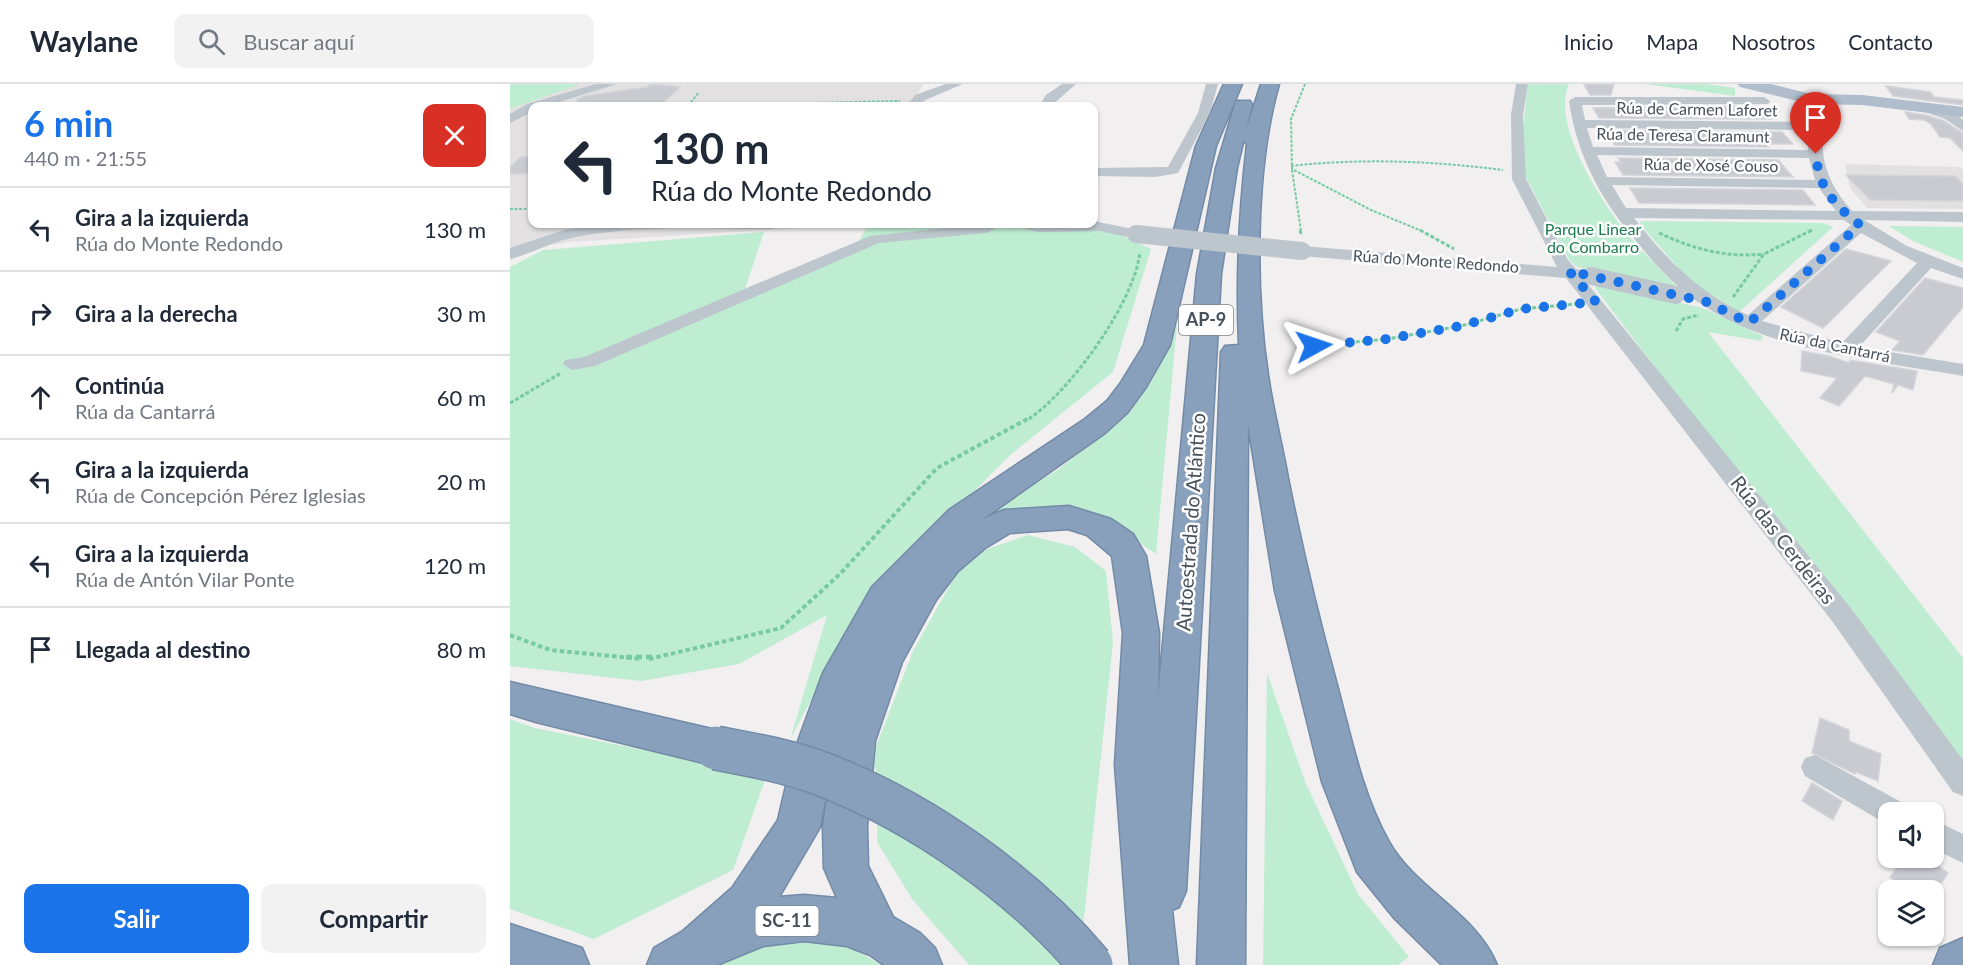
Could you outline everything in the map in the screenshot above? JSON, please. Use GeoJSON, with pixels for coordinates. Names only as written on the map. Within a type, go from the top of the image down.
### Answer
{"type":"FeatureCollection","features":[{"type":"Feature","properties":{"kind":"highway"},"geometry":{"type":"LineString","coordinates":[[686,956],[748,904],[798,827],[814,752],[842,673],[885,597],[961,518],[1095,426],[1117,407],[1132,387],[1157,345],[1206,146],[1233,84]]}},
{"type":"Feature","properties":{"kind":"highway","name":"Autoestrada do Atlántico"},"geometry":{"type":"LineString","coordinates":[[1156,965],[1209,274],[1233,137],[1255,101],[1270,84]]}},
{"type":"Feature","properties":{"kind":"highway"},"geometry":{"type":"LineString","coordinates":[[1255,101],[1249,289],[1254,374],[1293,591],[1343,782],[1373,857],[1412,903],[1473,957]]}},
{"type":"Feature","properties":{"kind":"highway","name":"Autoestrada do Atlántico"},"geometry":{"type":"LineString","coordinates":[[1221,965],[1229,561],[1238,266],[1241,197],[1249,156],[1255,101]]}},
{"type":"Feature","properties":{"kind":"highway"},"geometry":{"type":"LineString","coordinates":[[875,931],[846,868],[846,827],[855,741],[884,661],[923,591],[946,562],[973,539],[1004,522],[1069,517],[1099,527],[1121,543],[1129,556],[1141,633],[1136,765],[1156,965]]}},
{"type":"Feature","properties":{"kind":"highway"},"geometry":{"type":"LineString","coordinates":[[510,698],[536,706],[788,763],[831,779],[902,812],[949,840],[1010,887],[1075,945],[1091,965]]}},
{"type":"Feature","properties":{"kind":"highway","name":"SC-11"},"geometry":{"type":"LineString","coordinates":[[686,956],[764,923],[823,918],[875,931],[909,954],[918,965]]}},
{"type":"Feature","properties":{"kind":"highway"},"geometry":{"type":"LineString","coordinates":[[510,948],[566,965]]}},
{"type":"Feature","properties":{"kind":"highway"},"geometry":{"type":"LineString","coordinates":[[1957,965],[1963,962]]}},
{"type":"Feature","properties":{"kind":"main road"},"geometry":{"type":"LineString","coordinates":[[1745,84],[1960,113]]}},
{"type":"Feature","properties":{"kind":"main road"},"geometry":{"type":"LineString","coordinates":[[1771,84],[1794,90]]}},
{"type":"Feature","properties":{"kind":"main road"},"geometry":{"type":"LineString","coordinates":[[1812,84],[1829,96],[1960,113]]}},
{"type":"Feature","properties":{"kind":"street"},"geometry":{"type":"LineString","coordinates":[[548,102],[611,84]]}},
{"type":"Feature","properties":{"kind":"street"},"geometry":{"type":"LineString","coordinates":[[917,101],[957,84]]}},
{"type":"Feature","properties":{"kind":"street"},"geometry":{"type":"LineString","coordinates":[[1048,102],[1070,84]]}},
{"type":"Feature","properties":{"kind":"street"},"geometry":{"type":"LineString","coordinates":[[1098,172],[1156,173],[1173,170],[1204,113],[1212,84]]}},
{"type":"Feature","properties":{"kind":"street"},"geometry":{"type":"LineString","coordinates":[[1522,84],[1517,115],[1518,172],[1529,200],[1569,271],[1596,302]]}},
{"type":"Feature","properties":{"kind":"street"},"geometry":{"type":"LineString","coordinates":[[1794,90],[1814,126],[1821,184],[1854,220],[1888,242],[1963,274]]}},
{"type":"Feature","properties":{"kind":"street"},"geometry":{"type":"LineString","coordinates":[[1814,126],[1829,96]]}},
{"type":"Feature","properties":{"kind":"street","name":"Rúa da Cantarrá"},"geometry":{"type":"LineString","coordinates":[[1764,101],[1575,101],[1578,124],[1586,151],[1601,181],[1622,213],[1681,282],[1707,308],[1801,340],[1960,365]]}},
{"type":"Feature","properties":{"kind":"street"},"geometry":{"type":"LineString","coordinates":[[510,119],[528,110]]}},
{"type":"Feature","properties":{"kind":"street"},"geometry":{"type":"LineString","coordinates":[[1960,113],[1963,127]]}},
{"type":"Feature","properties":{"kind":"street","name":"Rúa de Carmen Laforet"},"geometry":{"type":"LineString","coordinates":[[1578,124],[1814,126]]}},
{"type":"Feature","properties":{"kind":"street","name":"Rúa de Teresa Claramunt"},"geometry":{"type":"LineString","coordinates":[[1586,151],[1816,154]]}},
{"type":"Feature","properties":{"kind":"street","name":"Rúa de Xosé Couso"},"geometry":{"type":"LineString","coordinates":[[1601,181],[1821,184]]}},
{"type":"Feature","properties":{"kind":"street"},"geometry":{"type":"LineString","coordinates":[[1622,213],[1854,220],[1963,217]]}},
{"type":"Feature","properties":{"kind":"street"},"geometry":{"type":"LineString","coordinates":[[1749,323],[1854,220]]}},
{"type":"Feature","properties":{"kind":"street","name":"Rúa do Monte Redondo"},"geometry":{"type":"LineString","coordinates":[[1098,226],[1136,234],[1306,251],[1569,271],[1676,295],[1707,308]]}},
{"type":"Feature","properties":{"kind":"street"},"geometry":{"type":"LineString","coordinates":[[510,254],[527,245],[607,228]]}},
{"type":"Feature","properties":{"kind":"street"},"geometry":{"type":"LineString","coordinates":[[572,364],[588,362],[876,239],[986,228]]}},
{"type":"Feature","properties":{"kind":"street"},"geometry":{"type":"LineString","coordinates":[[1847,349],[1928,261]]}},
{"type":"Feature","properties":{"kind":"street","name":"Rúa das Cerdeiras"},"geometry":{"type":"LineString","coordinates":[[1596,302],[1841,614],[1963,783]]}},
{"type":"Feature","properties":{"kind":"street"},"geometry":{"type":"LineString","coordinates":[[1815,767],[1878,804]]}},
{"type":"Feature","properties":{"kind":"street"},"geometry":{"type":"LineString","coordinates":[[1944,839],[1963,849]]}},
{"type":"Feature","properties":{"kind":"path"},"geometry":{"type":"LineString","coordinates":[[1305,84],[1291,119],[1292,167],[1298,227],[1306,251]]}},
{"type":"Feature","properties":{"kind":"path"},"geometry":{"type":"LineString","coordinates":[[691,102],[699,92]]}},
{"type":"Feature","properties":{"kind":"path"},"geometry":{"type":"LineString","coordinates":[[884,102],[917,101]]}},
{"type":"Feature","properties":{"kind":"path"},"geometry":{"type":"LineString","coordinates":[[1292,167],[1356,159],[1436,161],[1518,172]]}},
{"type":"Feature","properties":{"kind":"path"},"geometry":{"type":"LineString","coordinates":[[1292,167],[1371,210],[1439,239],[1465,256],[1472,265]]}},
{"type":"Feature","properties":{"kind":"path"},"geometry":{"type":"LineString","coordinates":[[510,209],[528,209]]}},
{"type":"Feature","properties":{"kind":"path"},"geometry":{"type":"LineString","coordinates":[[1653,230],[1679,242],[1721,255],[1742,257],[1764,254],[1820,228]]}},
{"type":"Feature","properties":{"kind":"path"},"geometry":{"type":"LineString","coordinates":[[510,635],[550,650],[647,658],[781,628],[840,574],[937,468],[1015,428],[1036,414],[1061,391],[1092,355],[1120,305],[1140,261],[1140,243],[1136,234]]}},
{"type":"Feature","properties":{"kind":"path"},"geometry":{"type":"LineString","coordinates":[[1733,298],[1742,280],[1764,254]]}},
{"type":"Feature","properties":{"kind":"path"},"geometry":{"type":"LineString","coordinates":[[1314,346],[1387,339],[1461,326],[1521,309],[1596,302]]}},
{"type":"Feature","properties":{"kind":"path"},"geometry":{"type":"LineString","coordinates":[[1676,331],[1689,316],[1707,308]]}},
{"type":"Feature","properties":{"kind":"path"},"geometry":{"type":"LineString","coordinates":[[510,403],[572,364]]}},
{"type":"Feature","properties":{"kind":"shaded area"},"geometry":{"type":"Polygon","coordinates":[[[552,84],[923,84],[917,95],[927,98],[925,102],[528,102],[528,228],[802,228],[568,242],[539,247],[510,260],[510,109],[542,93],[552,84]]]}},
{"type":"Feature","properties":{"kind":"shaded area"},"geometry":{"type":"Polygon","coordinates":[[[1845,164],[1960,167],[1963,171],[1963,209],[1867,208],[1850,188],[1845,164]]]}},
{"type":"Feature","properties":{"kind":"green space"},"geometry":{"type":"Polygon","coordinates":[[[510,84],[580,84],[528,102],[510,109],[510,84]]]}},
{"type":"Feature","properties":{"kind":"green space","name":"Parque Linear do Combarro"},"geometry":{"type":"Polygon","coordinates":[[[1528,84],[1569,84],[1565,100],[1566,118],[1571,138],[1590,178],[1627,234],[1677,287],[1577,267],[1570,261],[1524,174],[1522,136],[1528,84]]]}},
{"type":"Feature","properties":{"kind":"green space"},"geometry":{"type":"Polygon","coordinates":[[[1645,84],[1707,84],[1735,88],[1735,96],[1645,84]]]}},
{"type":"Feature","properties":{"kind":"green space","name":"Parque Linear do Combarro"},"geometry":{"type":"Polygon","coordinates":[[[1643,221],[1823,223],[1833,227],[1739,312],[1690,281],[1639,223],[1643,221]]]}},
{"type":"Feature","properties":{"kind":"green space"},"geometry":{"type":"Polygon","coordinates":[[[1889,226],[1963,227],[1963,262],[1913,241],[1889,226]]]}},
{"type":"Feature","properties":{"kind":"green space"},"geometry":{"type":"Polygon","coordinates":[[[866,228],[1089,228],[1109,230],[1151,249],[1113,372],[1009,456],[860,607],[790,740],[827,615],[739,664],[641,681],[510,666],[510,267],[543,250],[764,232],[745,289],[859,242],[866,228]]]}},
{"type":"Feature","properties":{"kind":"green space","name":"Parque Linear do Combarro"},"geometry":{"type":"Polygon","coordinates":[[[1598,285],[1703,308],[1763,336],[1761,341],[1708,332],[1963,658],[1963,772],[1595,288],[1598,285]]]}},
{"type":"Feature","properties":{"kind":"green space"},"geometry":{"type":"Polygon","coordinates":[[[1177,324],[1156,554],[1109,522],[1077,509],[1029,508],[966,526],[1059,469],[1129,413],[1151,382],[1177,324]]]}},
{"type":"Feature","properties":{"kind":"green space"},"geometry":{"type":"Polygon","coordinates":[[[1028,535],[1075,547],[1106,571],[1113,642],[1079,965],[969,965],[912,899],[877,842],[878,779],[872,757],[913,651],[960,567],[987,549],[1028,535]]]}},
{"type":"Feature","properties":{"kind":"green space"},"geometry":{"type":"Polygon","coordinates":[[[1267,673],[1306,784],[1358,894],[1409,957],[1398,965],[1263,965],[1267,673]]]}},
{"type":"Feature","properties":{"kind":"green space"},"geometry":{"type":"Polygon","coordinates":[[[510,719],[535,728],[658,753],[765,780],[733,870],[594,939],[510,909],[510,719]]]}},
{"type":"Feature","properties":{"kind":"green space"},"geometry":{"type":"Polygon","coordinates":[[[801,937],[847,945],[881,965],[699,965],[751,944],[801,937]]]}},
{"type":"Feature","properties":{"kind":"building"},"geometry":{"type":"Polygon","coordinates":[[[651,84],[680,87],[664,102],[577,102],[577,99],[585,96],[647,87],[651,84]]]}},
{"type":"Feature","properties":{"kind":"building"},"geometry":{"type":"Polygon","coordinates":[[[1584,84],[1614,84],[1611,95],[1590,95],[1584,84]]]}},
{"type":"Feature","properties":{"kind":"building"},"geometry":{"type":"Polygon","coordinates":[[[1886,86],[1930,92],[1934,97],[1963,100],[1963,105],[1893,96],[1886,86]]]}},
{"type":"Feature","properties":{"kind":"building"},"geometry":{"type":"Polygon","coordinates":[[[1759,106],[1771,119],[1599,118],[1593,108],[1759,106]]]}},
{"type":"Feature","properties":{"kind":"building"},"geometry":{"type":"Polygon","coordinates":[[[1905,112],[1944,121],[1963,133],[1963,151],[1950,138],[1940,137],[1931,124],[1924,120],[1909,119],[1905,112]]]}},
{"type":"Feature","properties":{"kind":"building"},"geometry":{"type":"Polygon","coordinates":[[[1606,130],[1782,132],[1793,144],[1765,144],[1768,147],[1615,145],[1606,130]]]}},
{"type":"Feature","properties":{"kind":"building"},"geometry":{"type":"Polygon","coordinates":[[[528,156],[528,173],[510,174],[510,167],[521,157],[528,156]]]}},
{"type":"Feature","properties":{"kind":"building"},"geometry":{"type":"Polygon","coordinates":[[[1618,158],[1778,160],[1793,177],[1623,175],[1615,162],[1621,162],[1618,158]]]}},
{"type":"Feature","properties":{"kind":"building"},"geometry":{"type":"Polygon","coordinates":[[[1846,175],[1955,176],[1963,184],[1963,201],[1870,200],[1846,175]]]}},
{"type":"Feature","properties":{"kind":"building"},"geometry":{"type":"Polygon","coordinates":[[[1630,188],[1803,190],[1815,205],[1639,203],[1630,188]]]}},
{"type":"Feature","properties":{"kind":"building"},"geometry":{"type":"Polygon","coordinates":[[[1846,249],[1891,261],[1823,328],[1781,307],[1846,249]]]}},
{"type":"Feature","properties":{"kind":"building"},"geometry":{"type":"Polygon","coordinates":[[[1925,278],[1963,288],[1963,307],[1923,355],[1892,350],[1900,341],[1876,332],[1925,278]]]}},
{"type":"Feature","properties":{"kind":"building"},"geometry":{"type":"Polygon","coordinates":[[[1802,351],[1829,356],[1849,363],[1850,360],[1917,371],[1913,390],[1898,385],[1892,393],[1894,384],[1865,376],[1839,406],[1820,398],[1837,378],[1801,371],[1802,351]]]}},
{"type":"Feature","properties":{"kind":"building"},"geometry":{"type":"Polygon","coordinates":[[[1820,718],[1849,730],[1849,741],[1881,754],[1878,781],[1856,772],[1855,774],[1812,753],[1820,718]]]}},
{"type":"Feature","properties":{"kind":"building"},"geometry":{"type":"Polygon","coordinates":[[[1812,783],[1842,801],[1833,820],[1802,801],[1812,783]]]}},
{"type":"Feature","properties":{"kind":"building"},"geometry":{"type":"Polygon","coordinates":[[[1897,868],[1941,868],[1948,873],[1943,880],[1894,880],[1890,877],[1897,868]]]}},
{"type":"Feature","properties":{"kind":"route"},"geometry":{"type":"LineString","coordinates":[[1314,346],[1387,339],[1461,326],[1521,309],[1596,302],[1569,271],[1707,302],[1749,323],[1860,225],[1848,216],[1824,190],[1818,175],[1816,154]]}}]}
